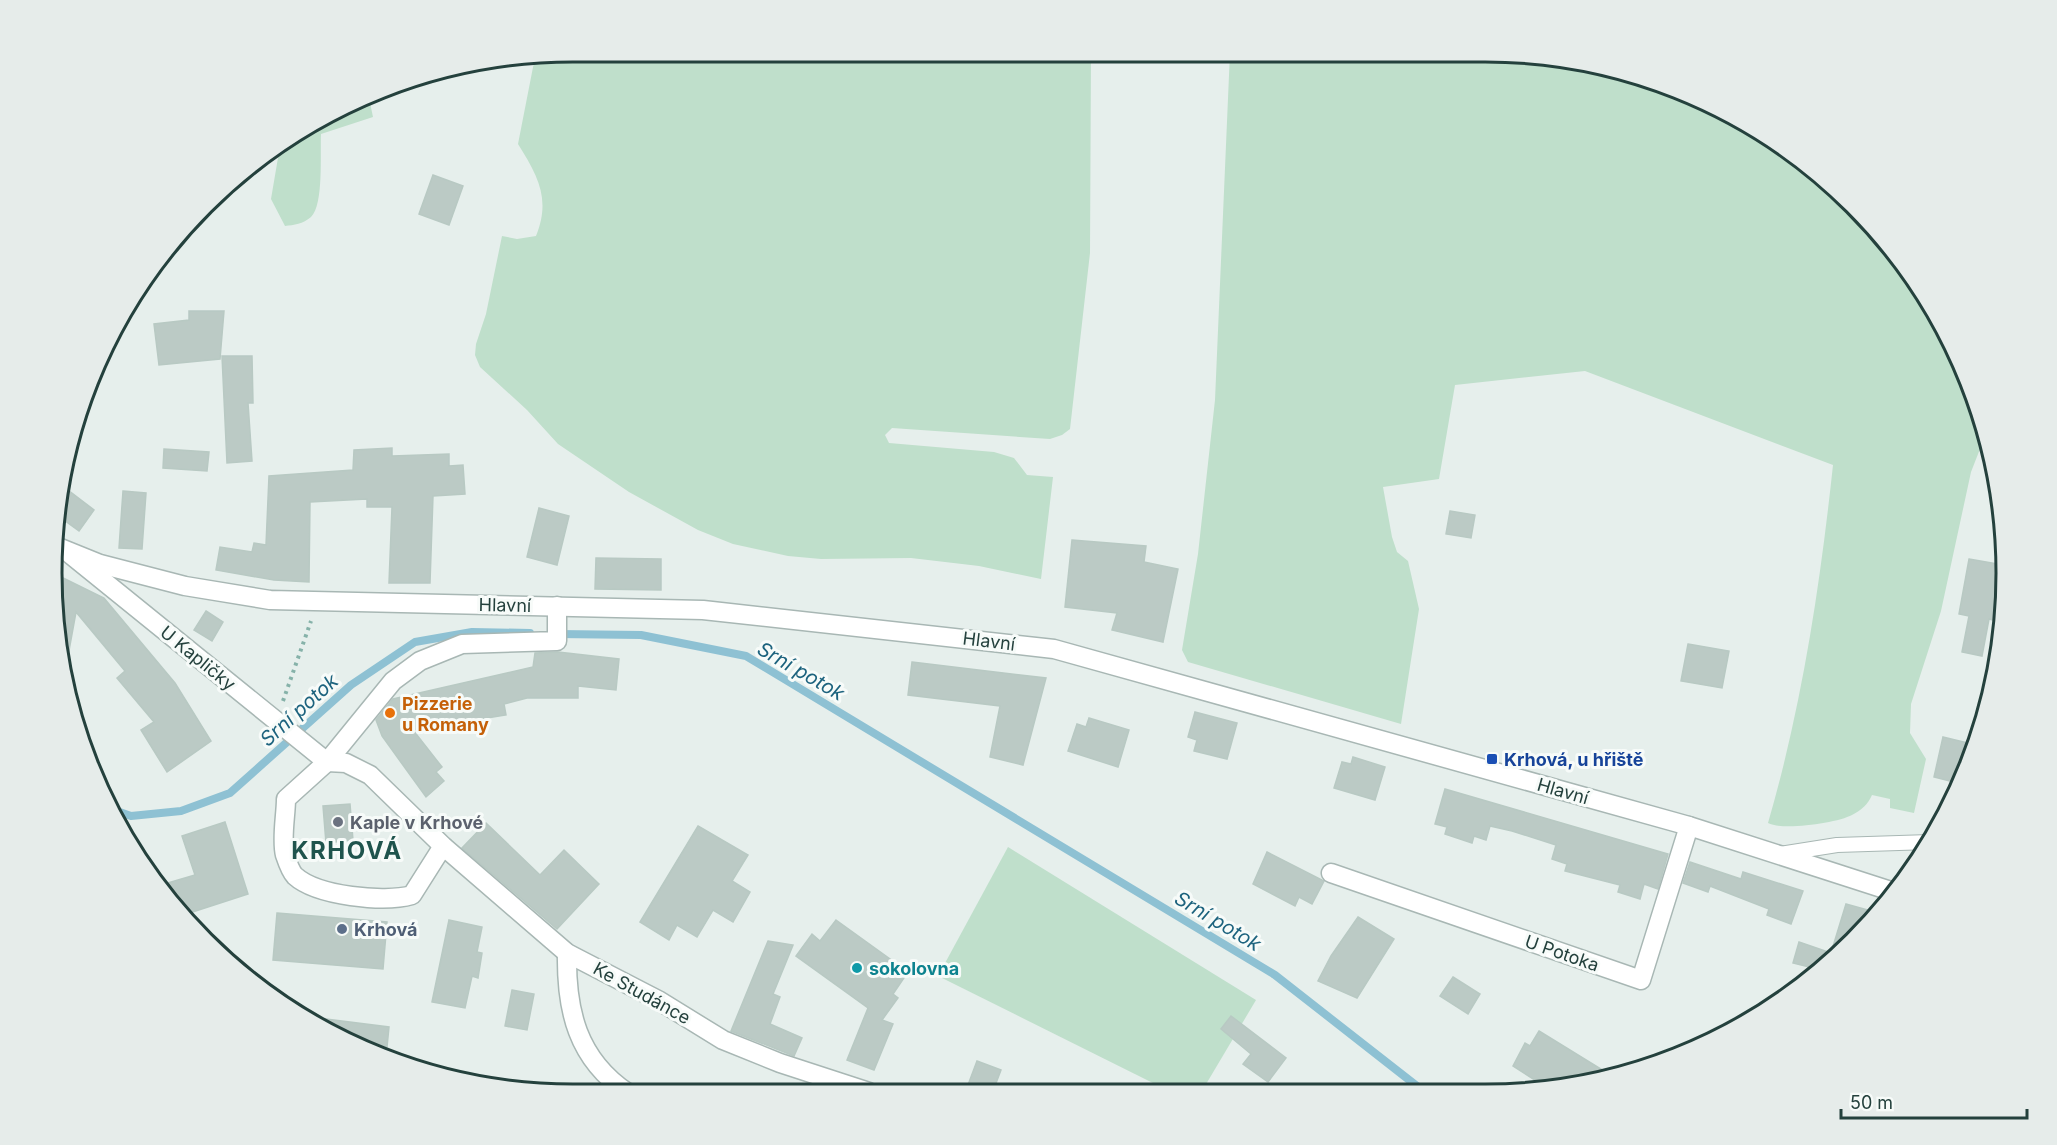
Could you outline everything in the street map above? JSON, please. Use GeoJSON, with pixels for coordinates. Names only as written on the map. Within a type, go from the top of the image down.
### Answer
{"type":"FeatureCollection","features":[{"type":"Feature","properties":{"kind":"street","name":"Hlavní"},"geometry":{"type":"LineString","coordinates":[[63,550],[100,564],[185,586],[270,600],[557,614],[703,610],[1054,649],[1689,826],[1774,854],[1849,875],[1886,889]]}},
{"type":"Feature","properties":{"kind":"street","name":"U Kapličky"},"geometry":{"type":"LineString","coordinates":[[63,550],[281,719],[308,748],[327,762],[346,763],[370,775],[443,846]]}},
{"type":"Feature","properties":{"kind":"street"},"geometry":{"type":"LineString","coordinates":[[443,846],[412,895],[398,899],[371,898],[315,887],[294,875],[284,853],[286,799],[327,762],[393,681],[420,661],[462,644],[557,641],[557,614]]}},
{"type":"Feature","properties":{"kind":"street","name":"U Potoka"},"geometry":{"type":"LineString","coordinates":[[1331,873],[1641,980],[1689,826]]}},
{"type":"Feature","properties":{"kind":"street","name":"Ke Studánce"},"geometry":{"type":"LineString","coordinates":[[443,846],[567,953],[658,1000],[723,1040],[791,1067],[844,1084]]}},
{"type":"Feature","properties":{"kind":"street"},"geometry":{"type":"LineString","coordinates":[[567,953],[567,992],[574,1027],[594,1059],[616,1084]]}},
{"type":"Feature","properties":{"kind":"lane"},"geometry":{"type":"LineString","coordinates":[[1774,854],[1837,845],[1918,842]]}},
{"type":"Feature","properties":{"kind":"path"},"geometry":{"type":"LineString","coordinates":[[281,719],[312,618]]}},
{"type":"Feature","properties":{"kind":"green space"},"geometry":{"type":"Polygon","coordinates":[[[1091,62],[1090,253],[1070,429],[1050,439],[892,428],[885,435],[889,443],[994,452],[1014,458],[1027,475],[1053,477],[1041,579],[979,566],[911,558],[821,559],[788,556],[733,544],[698,530],[629,492],[558,444],[527,410],[480,367],[475,355],[502,236],[517,239],[536,236],[540,223],[542,199],[540,188],[518,144],[534,63],[1091,62]]]}},
{"type":"Feature","properties":{"kind":"green space"},"geometry":{"type":"Polygon","coordinates":[[[1230,62],[1484,62],[1551,66],[1584,71],[1649,89],[1680,100],[1740,130],[1796,167],[1821,188],[1846,211],[1890,261],[1943,346],[1957,377],[1978,440],[1980,449],[1971,472],[1941,611],[1911,704],[1910,733],[1926,759],[1914,813],[1890,808],[1890,799],[1872,795],[1859,811],[1835,821],[1797,826],[1768,823],[1791,735],[1808,646],[1833,465],[1585,371],[1455,385],[1439,479],[1383,487],[1392,537],[1397,552],[1408,561],[1419,609],[1401,724],[1188,662],[1182,650],[1198,554],[1215,400],[1230,62]]]}},
{"type":"Feature","properties":{"kind":"green space"},"geometry":{"type":"Polygon","coordinates":[[[370,103],[373,117],[321,134],[320,190],[315,211],[311,217],[295,225],[285,226],[271,199],[278,155],[317,130],[370,103]]]}},
{"type":"Feature","properties":{"kind":"green space"},"geometry":{"type":"Polygon","coordinates":[[[1008,847],[1256,1000],[1206,1084],[1155,1084],[938,976],[1008,847]]]}},
{"type":"Feature","properties":{"kind":"building"},"geometry":{"type":"Polygon","coordinates":[[[433,175],[463,186],[449,225],[419,214],[433,175]]]}},
{"type":"Feature","properties":{"kind":"building"},"geometry":{"type":"Polygon","coordinates":[[[189,311],[224,311],[220,359],[159,365],[154,324],[189,320],[189,311]]]}},
{"type":"Feature","properties":{"kind":"building"},"geometry":{"type":"Polygon","coordinates":[[[222,356],[252,356],[253,403],[248,403],[252,461],[227,463],[222,356]]]}},
{"type":"Feature","properties":{"kind":"building"},"geometry":{"type":"Polygon","coordinates":[[[392,448],[392,456],[449,454],[449,466],[463,465],[465,494],[433,496],[430,583],[389,583],[392,507],[367,507],[367,499],[310,502],[309,582],[274,580],[216,570],[220,547],[252,552],[254,543],[266,545],[269,476],[353,470],[354,450],[392,448]]]}},
{"type":"Feature","properties":{"kind":"building"},"geometry":{"type":"Polygon","coordinates":[[[164,449],[209,452],[207,471],[163,468],[164,449]]]}},
{"type":"Feature","properties":{"kind":"building"},"geometry":{"type":"Polygon","coordinates":[[[68,490],[94,510],[79,531],[65,521],[68,490]]]}},
{"type":"Feature","properties":{"kind":"building"},"geometry":{"type":"Polygon","coordinates":[[[123,491],[146,493],[142,549],[119,548],[123,491]]]}},
{"type":"Feature","properties":{"kind":"building"},"geometry":{"type":"Polygon","coordinates":[[[539,508],[569,516],[557,565],[527,557],[539,508]]]}},
{"type":"Feature","properties":{"kind":"building"},"geometry":{"type":"Polygon","coordinates":[[[1450,511],[1475,515],[1471,538],[1446,534],[1450,511]]]}},
{"type":"Feature","properties":{"kind":"building"},"geometry":{"type":"Polygon","coordinates":[[[1072,540],[1146,546],[1144,562],[1178,569],[1163,642],[1112,630],[1117,613],[1065,607],[1072,540]]]}},
{"type":"Feature","properties":{"kind":"building"},"geometry":{"type":"Polygon","coordinates":[[[596,558],[661,559],[661,590],[595,589],[596,558]]]}},
{"type":"Feature","properties":{"kind":"building"},"geometry":{"type":"Polygon","coordinates":[[[1969,559],[1995,564],[1993,620],[1989,619],[1982,656],[1962,652],[1969,616],[1959,614],[1969,559]]]}},
{"type":"Feature","properties":{"kind":"building"},"geometry":{"type":"Polygon","coordinates":[[[62,578],[104,598],[175,683],[211,741],[167,772],[141,730],[154,722],[117,678],[125,671],[76,612],[68,654],[62,578]]]}},
{"type":"Feature","properties":{"kind":"building"},"geometry":{"type":"Polygon","coordinates":[[[206,611],[223,622],[212,641],[194,630],[206,611]]]}},
{"type":"Feature","properties":{"kind":"building"},"geometry":{"type":"Polygon","coordinates":[[[1688,644],[1729,651],[1722,688],[1681,681],[1688,644]]]}},
{"type":"Feature","properties":{"kind":"building"},"geometry":{"type":"Polygon","coordinates":[[[558,652],[619,659],[616,690],[578,686],[578,698],[527,698],[504,704],[506,715],[413,730],[442,767],[436,772],[444,781],[426,797],[382,736],[376,720],[393,699],[533,667],[535,653],[558,652]]]}},
{"type":"Feature","properties":{"kind":"building"},"geometry":{"type":"Polygon","coordinates":[[[912,662],[1046,678],[1023,765],[990,757],[1000,706],[908,695],[912,662]]]}},
{"type":"Feature","properties":{"kind":"building"},"geometry":{"type":"Polygon","coordinates":[[[1195,712],[1237,723],[1227,759],[1194,751],[1197,740],[1188,737],[1195,712]]]}},
{"type":"Feature","properties":{"kind":"building"},"geometry":{"type":"Polygon","coordinates":[[[1089,718],[1129,730],[1118,767],[1068,751],[1077,724],[1086,727],[1089,718]]]}},
{"type":"Feature","properties":{"kind":"building"},"geometry":{"type":"Polygon","coordinates":[[[1943,737],[1966,743],[1951,781],[1934,777],[1943,737]]]}},
{"type":"Feature","properties":{"kind":"building"},"geometry":{"type":"Polygon","coordinates":[[[1353,757],[1385,767],[1375,800],[1334,788],[1342,762],[1351,764],[1353,757]]]}},
{"type":"Feature","properties":{"kind":"building"},"geometry":{"type":"Polygon","coordinates":[[[1445,789],[1668,854],[1658,889],[1644,884],[1640,899],[1618,892],[1620,885],[1565,871],[1567,864],[1552,859],[1556,845],[1512,831],[1490,826],[1486,840],[1474,836],[1472,843],[1445,834],[1447,827],[1435,824],[1445,789]]]}},
{"type":"Feature","properties":{"kind":"building","name":"Kaple v Krhové"},"geometry":{"type":"Polygon","coordinates":[[[350,804],[353,840],[326,843],[323,806],[350,804]]]}},
{"type":"Feature","properties":{"kind":"building"},"geometry":{"type":"Polygon","coordinates":[[[225,822],[248,894],[191,912],[167,883],[195,875],[182,836],[225,822]]]}},
{"type":"Feature","properties":{"kind":"building"},"geometry":{"type":"Polygon","coordinates":[[[486,823],[540,875],[564,850],[599,884],[557,929],[462,848],[486,823]]]}},
{"type":"Feature","properties":{"kind":"building"},"geometry":{"type":"Polygon","coordinates":[[[698,826],[748,855],[732,881],[750,892],[733,922],[713,910],[697,937],[677,925],[669,940],[640,922],[698,826]]]}},
{"type":"Feature","properties":{"kind":"building"},"geometry":{"type":"Polygon","coordinates":[[[1267,852],[1324,881],[1312,904],[1299,897],[1295,906],[1253,884],[1267,852]]]}},
{"type":"Feature","properties":{"kind":"building"},"geometry":{"type":"Polygon","coordinates":[[[1690,862],[1741,879],[1743,872],[1803,891],[1791,924],[1767,915],[1769,909],[1710,886],[1708,892],[1683,883],[1690,862]]]}},
{"type":"Feature","properties":{"kind":"building"},"geometry":{"type":"Polygon","coordinates":[[[1846,904],[1868,910],[1846,934],[1833,946],[1846,904]]]}},
{"type":"Feature","properties":{"kind":"building"},"geometry":{"type":"Polygon","coordinates":[[[277,913],[387,922],[383,969],[273,960],[277,913]]]}},
{"type":"Feature","properties":{"kind":"building"},"geometry":{"type":"Polygon","coordinates":[[[1358,917],[1394,939],[1357,998],[1318,981],[1331,956],[1358,917]]]}},
{"type":"Feature","properties":{"kind":"building"},"geometry":{"type":"Polygon","coordinates":[[[449,920],[482,927],[477,952],[482,953],[478,978],[472,976],[465,1008],[432,1002],[449,920]]]}},
{"type":"Feature","properties":{"kind":"building","name":"sokolovna"},"geometry":{"type":"Polygon","coordinates":[[[836,920],[908,972],[893,994],[898,998],[882,1020],[893,1024],[874,1070],[847,1060],[868,1008],[796,956],[812,934],[820,941],[836,920]]]}},
{"type":"Feature","properties":{"kind":"building"},"geometry":{"type":"Polygon","coordinates":[[[768,941],[793,945],[773,994],[780,997],[770,1024],[802,1038],[794,1056],[731,1031],[768,941]]]}},
{"type":"Feature","properties":{"kind":"building"},"geometry":{"type":"Polygon","coordinates":[[[1799,942],[1827,952],[1809,967],[1793,963],[1799,942]]]}},
{"type":"Feature","properties":{"kind":"building"},"geometry":{"type":"Polygon","coordinates":[[[1453,977],[1480,994],[1468,1014],[1440,996],[1453,977]]]}},
{"type":"Feature","properties":{"kind":"building"},"geometry":{"type":"Polygon","coordinates":[[[512,990],[534,994],[527,1030],[505,1026],[512,990]]]}},
{"type":"Feature","properties":{"kind":"building"},"geometry":{"type":"Polygon","coordinates":[[[1231,1016],[1286,1058],[1268,1082],[1243,1064],[1251,1054],[1221,1029],[1231,1016]]]}},
{"type":"Feature","properties":{"kind":"building"},"geometry":{"type":"Polygon","coordinates":[[[324,1019],[389,1027],[387,1047],[377,1045],[324,1019]]]}},
{"type":"Feature","properties":{"kind":"building"},"geometry":{"type":"Polygon","coordinates":[[[1539,1031],[1602,1070],[1535,1080],[1513,1066],[1525,1043],[1530,1046],[1539,1031]]]}},
{"type":"Feature","properties":{"kind":"building"},"geometry":{"type":"Polygon","coordinates":[[[977,1061],[1001,1070],[996,1084],[968,1084],[977,1061]]]}},
{"type":"Feature","properties":{"kind":"waterway","name":"Srní potok"},"geometry":{"type":"LineString","coordinates":[[122,813],[131,816],[181,811],[230,793],[351,685],[415,642],[472,632],[530,633]]}},
{"type":"Feature","properties":{"kind":"waterway","name":"Srní potok"},"geometry":{"type":"LineString","coordinates":[[557,634],[641,635],[746,656],[1275,975],[1414,1084]]}},
{"type":"Feature","properties":{"kind":"place","name":"Pizzerie u Romany"},"geometry":{"type":"Point","coordinates":[390,713]}},
{"type":"Feature","properties":{"kind":"place","name":"Krhová, u hřiště"},"geometry":{"type":"Point","coordinates":[1492,759]}},
{"type":"Feature","properties":{"kind":"place","name":"Kaple v Krhové"},"geometry":{"type":"Point","coordinates":[338,822]}},
{"type":"Feature","properties":{"kind":"place","name":"Krhová"},"geometry":{"type":"Point","coordinates":[342,929]}},
{"type":"Feature","properties":{"kind":"place","name":"sokolovna"},"geometry":{"type":"Point","coordinates":[857,968]}},
{"type":"Feature","properties":{"kind":"district","name":"KRHOVÁ"},"geometry":{"type":"Point","coordinates":[347,850]}}]}
